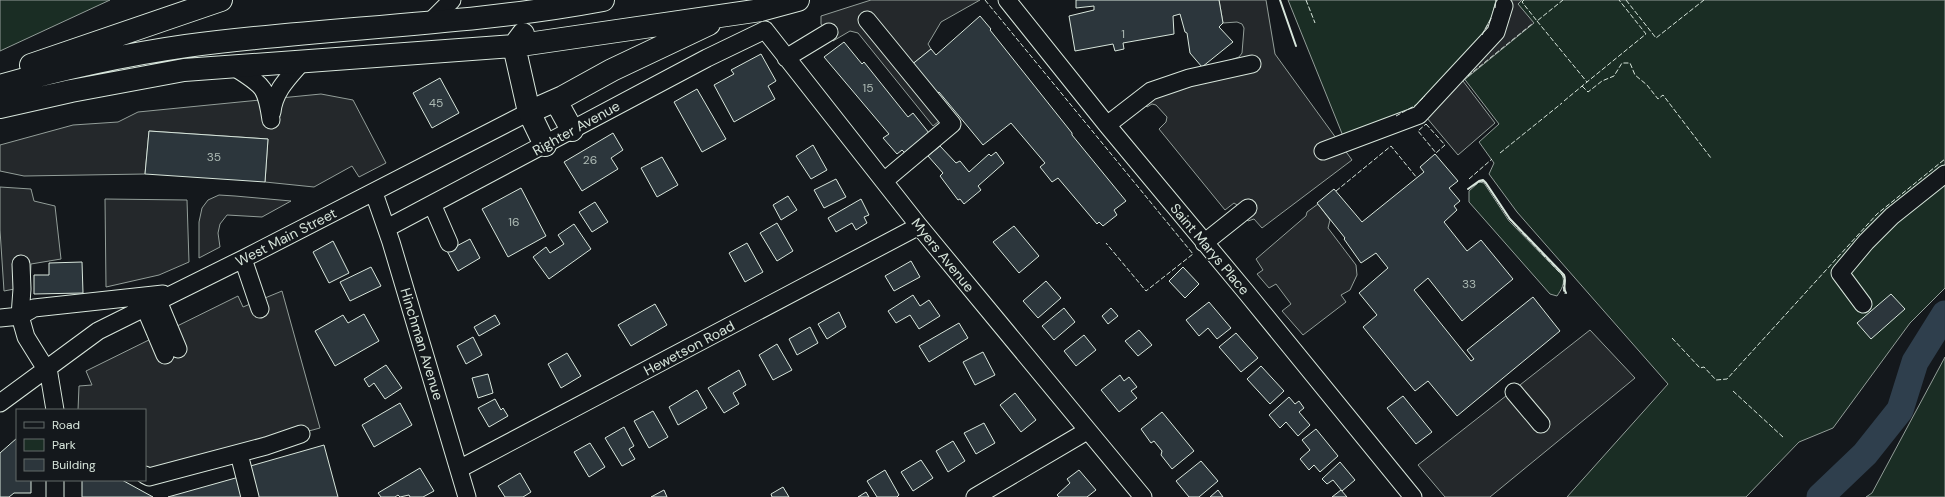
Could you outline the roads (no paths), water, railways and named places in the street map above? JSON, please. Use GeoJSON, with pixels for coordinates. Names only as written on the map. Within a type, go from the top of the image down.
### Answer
{"type":"FeatureCollection","features":[{"type":"Feature","properties":{"kind":"highway"},"geometry":{"type":"LineString","coordinates":[[0,78],[13,71],[221,0]]}},
{"type":"Feature","properties":{"kind":"highway"},"geometry":{"type":"LineString","coordinates":[[0,86],[75,67],[185,46],[293,34],[498,17],[562,8],[603,0]]}},
{"type":"Feature","properties":{"kind":"highway"},"geometry":{"type":"LineString","coordinates":[[0,107],[19,101],[184,70],[514,46],[731,14],[788,3]]}},
{"type":"Feature","properties":{"kind":"highway"},"geometry":{"type":"LineString","coordinates":[[545,145],[529,112],[514,46],[522,35],[541,20],[562,8]]}},
{"type":"Feature","properties":{"kind":"highway"},"geometry":{"type":"LineString","coordinates":[[529,112],[556,100],[618,67],[731,14]]}},
{"type":"Feature","properties":{"kind":"highway"},"geometry":{"type":"LineString","coordinates":[[556,100],[572,130]]}},
{"type":"Feature","properties":{"kind":"street"},"geometry":{"type":"LineString","coordinates":[[430,22],[452,0]]}},
{"type":"Feature","properties":{"kind":"street","name":"Saint Marys Place"},"geometry":{"type":"LineString","coordinates":[[1007,0],[1107,125],[1246,292],[1413,497]]}},
{"type":"Feature","properties":{"kind":"street"},"geometry":{"type":"LineString","coordinates":[[765,30],[788,3]]}},
{"type":"Feature","properties":{"kind":"street"},"geometry":{"type":"LineString","coordinates":[[1323,151],[1419,115],[1496,32],[1504,6]]}},
{"type":"Feature","properties":{"kind":"street"},"geometry":{"type":"LineString","coordinates":[[867,20],[952,124],[884,182]]}},
{"type":"Feature","properties":{"kind":"street","name":"Myers Avenue"},"geometry":{"type":"LineString","coordinates":[[765,30],[919,226],[1143,497]]}},
{"type":"Feature","properties":{"kind":"street","name":"Righter Avenue"},"geometry":{"type":"LineString","coordinates":[[387,228],[700,61],[765,30]]}},
{"type":"Feature","properties":{"kind":"street"},"geometry":{"type":"LineString","coordinates":[[786,58],[829,32]]}},
{"type":"Feature","properties":{"kind":"street"},"geometry":{"type":"LineString","coordinates":[[234,66],[264,90],[268,97],[271,120],[273,102],[278,90],[302,62]]}},
{"type":"Feature","properties":{"kind":"street"},"geometry":{"type":"LineString","coordinates":[[1107,125],[1151,91],[1189,78],[1252,64]]}},
{"type":"Feature","properties":{"kind":"street","name":"West Main Street"},"geometry":{"type":"LineString","coordinates":[[0,403],[98,331],[374,193],[529,112]]}},
{"type":"Feature","properties":{"kind":"street"},"geometry":{"type":"LineString","coordinates":[[1863,304],[1840,273],[1866,242],[1892,216],[1945,174]]}},
{"type":"Feature","properties":{"kind":"street","name":"Hinchman Avenue"},"geometry":{"type":"LineString","coordinates":[[374,193],[387,228],[466,497]]}},
{"type":"Feature","properties":{"kind":"street"},"geometry":{"type":"LineString","coordinates":[[432,204],[449,243]]}},
{"type":"Feature","properties":{"kind":"street"},"geometry":{"type":"LineString","coordinates":[[1204,243],[1248,208]]}},
{"type":"Feature","properties":{"kind":"street","name":"Hewetson Road"},"geometry":{"type":"LineString","coordinates":[[459,470],[919,226]]}},
{"type":"Feature","properties":{"kind":"street"},"geometry":{"type":"LineString","coordinates":[[243,259],[260,309]]}},
{"type":"Feature","properties":{"kind":"street"},"geometry":{"type":"LineString","coordinates":[[21,264],[22,289],[20,316],[26,337],[46,368],[52,386],[55,409]]}},
{"type":"Feature","properties":{"kind":"street"},"geometry":{"type":"LineString","coordinates":[[0,318],[20,316],[34,308],[178,292]]}},
{"type":"Feature","properties":{"kind":"street"},"geometry":{"type":"LineString","coordinates":[[152,305],[171,352]]}},
{"type":"Feature","properties":{"kind":"street"},"geometry":{"type":"LineString","coordinates":[[1514,392],[1541,424]]}},
{"type":"Feature","properties":{"kind":"street"},"geometry":{"type":"LineString","coordinates":[[975,497],[1087,431]]}},
{"type":"Feature","properties":{"kind":"street"},"geometry":{"type":"LineString","coordinates":[[146,476],[149,477],[239,454],[301,434]]}},
{"type":"Feature","properties":{"kind":"street"},"geometry":{"type":"LineString","coordinates":[[239,454],[250,497]]}},
{"type":"Feature","properties":{"kind":"street"},"geometry":{"type":"LineString","coordinates":[[54,497],[55,481]]}},
{"type":"Feature","properties":{"kind":"waterway"},"geometry":{"type":"LineString","coordinates":[[1820,497],[1865,454],[1900,410],[1915,362],[1945,314]]}}]}
